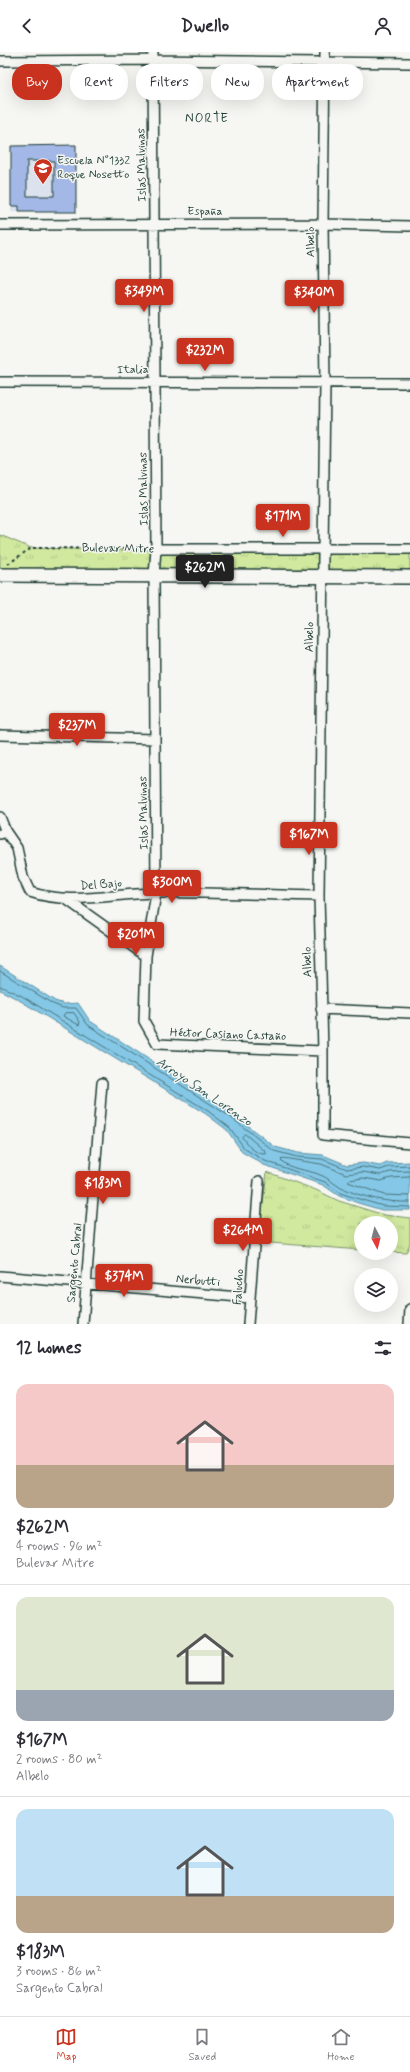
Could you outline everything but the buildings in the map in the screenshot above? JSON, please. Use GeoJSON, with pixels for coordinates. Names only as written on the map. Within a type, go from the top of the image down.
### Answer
{"type":"FeatureCollection","features":[{"type":"Feature","properties":{"kind":"street","name":"Albelo"},"geometry":{"type":"LineString","coordinates":[[325,52],[323,224],[325,383],[319,896],[323,1051],[323,1135],[410,1143]]}},
{"type":"Feature","properties":{"kind":"street"},"geometry":{"type":"LineString","coordinates":[[0,61],[152,56],[325,62],[410,63]]}},
{"type":"Feature","properties":{"kind":"street","name":"Islas Malvinas"},"geometry":{"type":"LineString","coordinates":[[144,1021],[146,956],[156,893],[154,576],[156,549],[155,224],[152,56]]}},
{"type":"Feature","properties":{"kind":"street","name":"España"},"geometry":{"type":"LineString","coordinates":[[0,225],[323,224],[410,226]]}},
{"type":"Feature","properties":{"kind":"street","name":"Italia"},"geometry":{"type":"LineString","coordinates":[[0,382],[410,383]]}},
{"type":"Feature","properties":{"kind":"street","name":"Bulevar Mitre"},"geometry":{"type":"LineString","coordinates":[[156,549],[410,548]]}},
{"type":"Feature","properties":{"kind":"street"},"geometry":{"type":"LineString","coordinates":[[3,570],[154,576],[410,577]]}},
{"type":"Feature","properties":{"kind":"street"},"geometry":{"type":"LineString","coordinates":[[0,735],[155,739]]}},
{"type":"Feature","properties":{"kind":"street"},"geometry":{"type":"LineString","coordinates":[[0,816],[3,833]]}},
{"type":"Feature","properties":{"kind":"street","name":"Del Bajo"},"geometry":{"type":"LineString","coordinates":[[3,833],[17,848],[23,877],[30,892],[45,897],[66,899],[156,893],[319,896]]}},
{"type":"Feature","properties":{"kind":"street"},"geometry":{"type":"LineString","coordinates":[[66,899],[146,956]]}},
{"type":"Feature","properties":{"kind":"street"},"geometry":{"type":"LineString","coordinates":[[321,1009],[410,1013]]}},
{"type":"Feature","properties":{"kind":"street","name":"Héctor Casiano Castaño"},"geometry":{"type":"LineString","coordinates":[[144,1021],[157,1044],[323,1051]]}},
{"type":"Feature","properties":{"kind":"street","name":"Sargento Cabral"},"geometry":{"type":"LineString","coordinates":[[82,1324],[102,1084]]}},
{"type":"Feature","properties":{"kind":"street","name":"Falucho"},"geometry":{"type":"LineString","coordinates":[[248,1324],[259,1181]]}},
{"type":"Feature","properties":{"kind":"street","name":"Nerbutti"},"geometry":{"type":"LineString","coordinates":[[0,1276],[250,1298]]}},
{"type":"Feature","properties":{"kind":"street"},"geometry":{"type":"LineString","coordinates":[[409,1324],[410,1309]]}},
{"type":"Feature","properties":{"kind":"path","name":"Bulevar Mitre"},"geometry":{"type":"LineString","coordinates":[[3,570],[31,548],[156,549]]}},
{"type":"Feature","properties":{"kind":"shaded area","name":"Escuela N°1332 Roque Nosetto"},"geometry":{"type":"Polygon","coordinates":[[[76,145],[76,212],[11,212],[11,146],[76,145]]]}},
{"type":"Feature","properties":{"kind":"green space"},"geometry":{"type":"Polygon","coordinates":[[[0,535],[31,548],[120,550],[410,549],[410,577],[0,575],[0,535]]]}},
{"type":"Feature","properties":{"kind":"green space"},"geometry":{"type":"Polygon","coordinates":[[[267,1172],[316,1190],[339,1201],[384,1215],[393,1216],[354,1216],[354,1249],[258,1242],[267,1172]]]}},
{"type":"Feature","properties":{"kind":"green space"},"geometry":{"type":"Polygon","coordinates":[[[398,1217],[410,1218],[410,1243],[406,1253],[398,1252],[398,1217]]]}},
{"type":"Feature","properties":{"kind":"water","name":"Arroyo San Lorenzo"},"geometry":{"type":"Polygon","coordinates":[[[0,966],[55,1001],[64,1004],[78,1003],[90,1021],[231,1113],[275,1147],[298,1153],[323,1155],[347,1165],[363,1163],[380,1166],[387,1163],[410,1162],[410,1210],[382,1210],[358,1203],[339,1196],[323,1185],[264,1165],[242,1152],[227,1130],[206,1114],[19,1000],[0,990],[0,966]]]}},
{"type":"Feature","properties":{"kind":"place","name":"Escuela N°1332 Roque Nosetto"},"geometry":{"type":"Point","coordinates":[43,185]}},
{"type":"Feature","properties":{"kind":"district","name":"NORTE"},"geometry":{"type":"Point","coordinates":[207,118]}}]}
